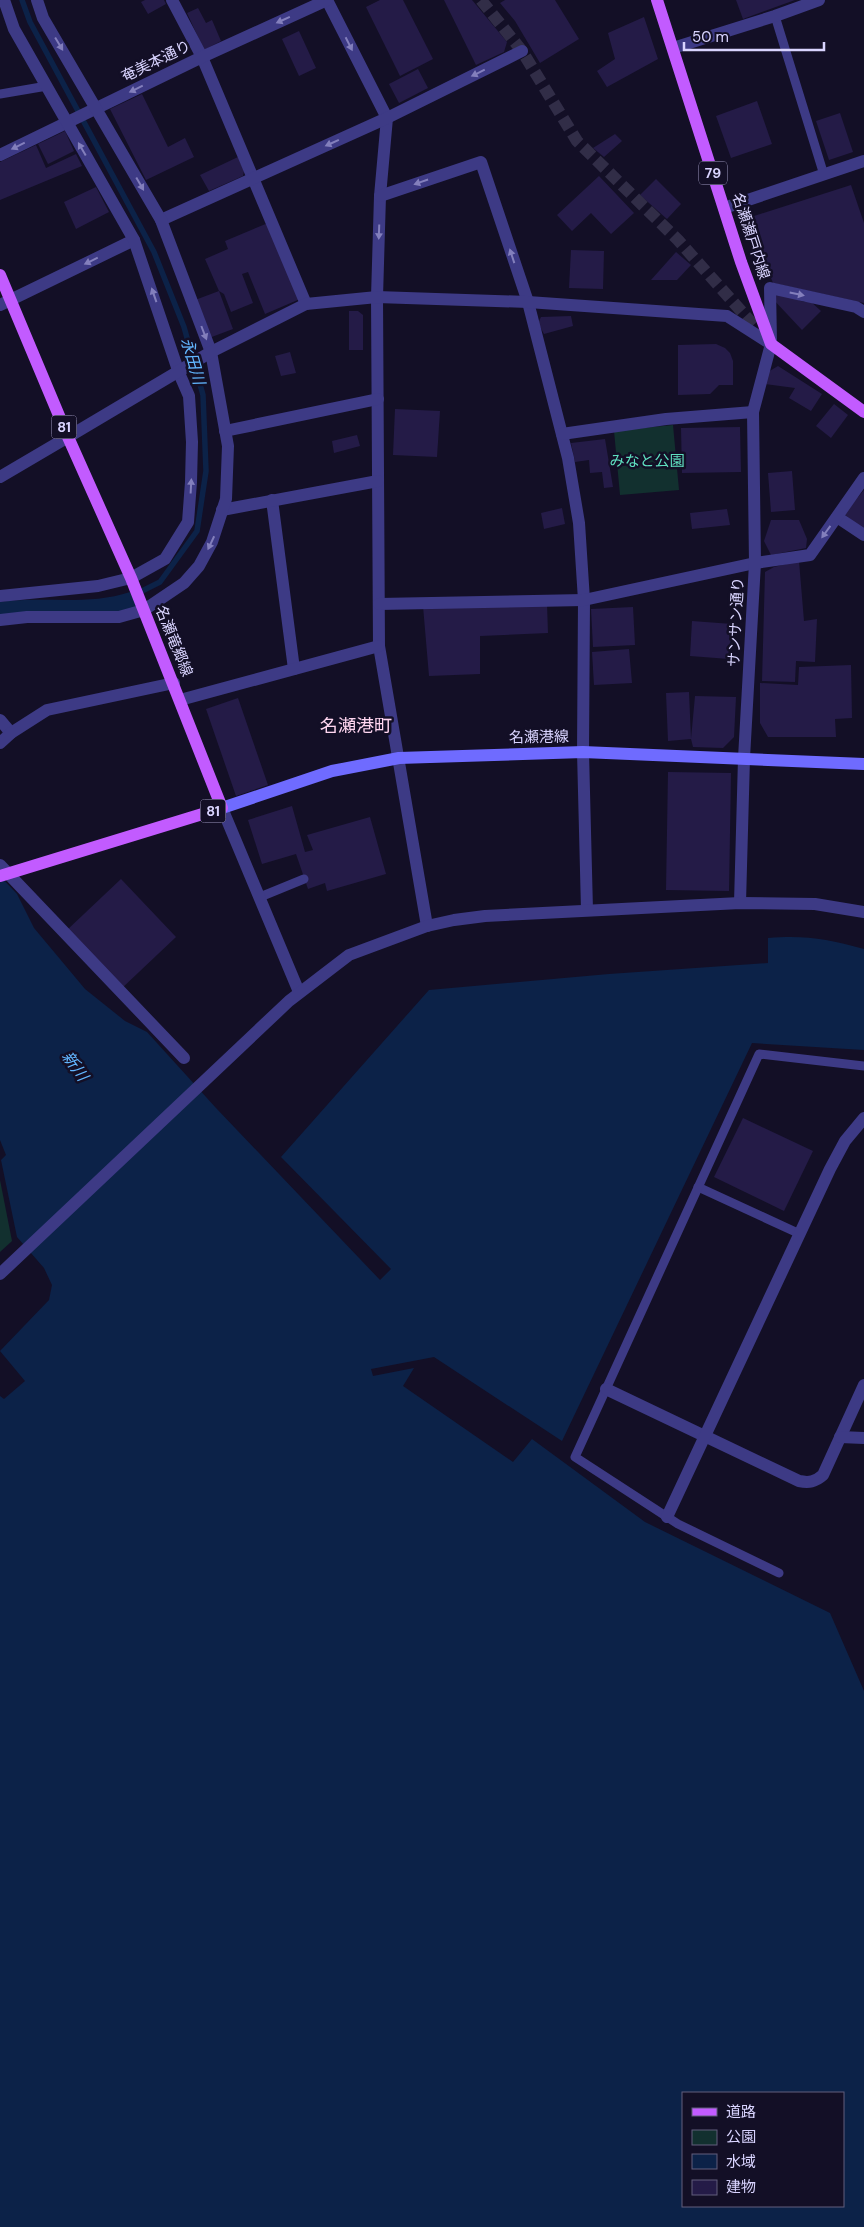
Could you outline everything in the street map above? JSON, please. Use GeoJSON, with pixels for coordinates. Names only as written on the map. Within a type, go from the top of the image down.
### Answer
{"type":"FeatureCollection","features":[{"type":"Feature","properties":{"kind":"main road","name":"名瀬瀬戸内線"},"geometry":{"type":"LineString","coordinates":[[657,0],[741,262],[771,344]]}},
{"type":"Feature","properties":{"kind":"main road","name":"名瀬竜郷線"},"geometry":{"type":"LineString","coordinates":[[0,275],[5,302],[131,578],[222,808]]}},
{"type":"Feature","properties":{"kind":"main road"},"geometry":{"type":"LineString","coordinates":[[771,344],[864,412]]}},
{"type":"Feature","properties":{"kind":"main road","name":"名瀬港線"},"geometry":{"type":"LineString","coordinates":[[222,808],[332,771],[399,758],[583,752],[864,764]]}},
{"type":"Feature","properties":{"kind":"main road","name":"81"},"geometry":{"type":"LineString","coordinates":[[2,873],[222,808]]}},
{"type":"Feature","properties":{"kind":"street"},"geometry":{"type":"LineString","coordinates":[[0,596],[98,586],[131,578],[165,559],[188,522],[192,442],[189,396],[178,373],[134,240],[14,29],[4,0]]}},
{"type":"Feature","properties":{"kind":"street"},"geometry":{"type":"LineString","coordinates":[[0,620],[27,617],[119,617],[144,610],[184,583],[199,566],[212,542],[226,499],[227,455],[225,430],[211,352],[161,220],[43,18],[37,0]]}},
{"type":"Feature","properties":{"kind":"street"},"geometry":{"type":"LineString","coordinates":[[172,0],[202,57],[306,304]]}},
{"type":"Feature","properties":{"kind":"street"},"geometry":{"type":"LineString","coordinates":[[327,0],[387,118],[380,196],[377,297],[379,646],[427,926]]}},
{"type":"Feature","properties":{"kind":"street","name":"奄美本通り"},"geometry":{"type":"LineString","coordinates":[[0,155],[202,57],[327,0]]}},
{"type":"Feature","properties":{"kind":"street"},"geometry":{"type":"LineString","coordinates":[[673,48],[819,0]]}},
{"type":"Feature","properties":{"kind":"street"},"geometry":{"type":"LineString","coordinates":[[161,220],[387,118],[522,51]]}},
{"type":"Feature","properties":{"kind":"street"},"geometry":{"type":"LineString","coordinates":[[724,208],[864,161]]}},
{"type":"Feature","properties":{"kind":"street"},"geometry":{"type":"LineString","coordinates":[[380,196],[481,162],[528,302],[568,458],[579,523],[584,600],[583,752],[587,910]]}},
{"type":"Feature","properties":{"kind":"street"},"geometry":{"type":"LineString","coordinates":[[5,302],[134,240]]}},
{"type":"Feature","properties":{"kind":"street","name":"サンサン通り"},"geometry":{"type":"LineString","coordinates":[[740,903],[744,758],[755,563],[753,412],[771,344],[770,288],[856,307],[864,312]]}},
{"type":"Feature","properties":{"kind":"street"},"geometry":{"type":"LineString","coordinates":[[0,477],[211,352],[306,304],[377,297],[528,302],[727,316],[771,344]]}},
{"type":"Feature","properties":{"kind":"street"},"geometry":{"type":"LineString","coordinates":[[225,430],[378,399]]}},
{"type":"Feature","properties":{"kind":"street"},"geometry":{"type":"LineString","coordinates":[[562,434],[666,419],[753,412]]}},
{"type":"Feature","properties":{"kind":"street"},"geometry":{"type":"LineString","coordinates":[[379,604],[584,600],[755,563],[810,555],[864,478]]}},
{"type":"Feature","properties":{"kind":"street"},"geometry":{"type":"LineString","coordinates":[[222,510],[378,481]]}},
{"type":"Feature","properties":{"kind":"street"},"geometry":{"type":"LineString","coordinates":[[272,500],[294,669]]}},
{"type":"Feature","properties":{"kind":"street"},"geometry":{"type":"LineString","coordinates":[[837,517],[864,535]]}},
{"type":"Feature","properties":{"kind":"street"},"geometry":{"type":"LineString","coordinates":[[180,700],[379,646]]}},
{"type":"Feature","properties":{"kind":"street"},"geometry":{"type":"LineString","coordinates":[[0,743],[11,733],[47,710],[174,683]]}},
{"type":"Feature","properties":{"kind":"street"},"geometry":{"type":"LineString","coordinates":[[0,720],[11,733]]}},
{"type":"Feature","properties":{"kind":"street"},"geometry":{"type":"LineString","coordinates":[[222,808],[299,992]]}},
{"type":"Feature","properties":{"kind":"street"},"geometry":{"type":"LineString","coordinates":[[2,873],[184,1058]]}},
{"type":"Feature","properties":{"kind":"street"},"geometry":{"type":"LineString","coordinates":[[0,1274],[299,992],[349,955],[427,926],[485,916],[740,903],[815,904],[864,912]]}},
{"type":"Feature","properties":{"kind":"street"},"geometry":{"type":"LineString","coordinates":[[667,1517],[834,1162],[845,1141],[864,1118]]}},
{"type":"Feature","properties":{"kind":"street"},"geometry":{"type":"LineString","coordinates":[[606,1389],[799,1481],[807,1483],[815,1481],[822,1475],[864,1385]]}},
{"type":"Feature","properties":{"kind":"street"},"geometry":{"type":"LineString","coordinates":[[840,1437],[864,1438]]}},
{"type":"Feature","properties":{"kind":"lane"},"geometry":{"type":"LineString","coordinates":[[775,16],[824,175]]}},
{"type":"Feature","properties":{"kind":"lane"},"geometry":{"type":"LineString","coordinates":[[0,94],[47,86]]}},
{"type":"Feature","properties":{"kind":"lane"},"geometry":{"type":"LineString","coordinates":[[260,898],[304,879]]}},
{"type":"Feature","properties":{"kind":"lane"},"geometry":{"type":"LineString","coordinates":[[780,1573],[667,1517],[575,1457],[759,1054],[864,1066]]}},
{"type":"Feature","properties":{"kind":"lane"},"geometry":{"type":"LineString","coordinates":[[698,1187],[800,1234]]}},
{"type":"Feature","properties":{"kind":"green space","name":"みなと公園"},"geometry":{"type":"Polygon","coordinates":[[[673,425],[679,490],[620,495],[614,431],[673,425]]]}},
{"type":"Feature","properties":{"kind":"green space"},"geometry":{"type":"Polygon","coordinates":[[[0,1180],[12,1241],[0,1252],[0,1180]]]}},
{"type":"Feature","properties":{"kind":"water"},"geometry":{"type":"Polygon","coordinates":[[[130,592],[137,608],[116,614],[0,617],[0,602],[16,600],[98,599],[130,592]]]}},
{"type":"Feature","properties":{"kind":"water","name":"新川"},"geometry":{"type":"Polygon","coordinates":[[[0,876],[17,894],[34,928],[85,989],[125,1021],[147,1032],[216,1108],[380,1280],[391,1269],[281,1157],[429,990],[609,974],[768,963],[768,938],[794,937],[816,939],[864,949],[864,1050],[752,1043],[562,1441],[434,1357],[371,1369],[373,1376],[414,1368],[403,1386],[513,1462],[532,1439],[645,1522],[830,1613],[864,1691],[864,2227],[0,2227],[0,1396],[4,1399],[25,1381],[0,1351],[49,1300],[52,1285],[44,1268],[17,1237],[1,1160],[6,1155],[0,1140],[0,876]]]}},
{"type":"Feature","properties":{"kind":"building"},"geometry":{"type":"Polygon","coordinates":[[[145,0],[164,0],[166,4],[148,14],[141,2],[145,0]]]}},
{"type":"Feature","properties":{"kind":"building"},"geometry":{"type":"Polygon","coordinates":[[[380,0],[403,0],[433,59],[400,76],[366,7],[380,0]]]}},
{"type":"Feature","properties":{"kind":"building"},"geometry":{"type":"Polygon","coordinates":[[[444,0],[472,0],[507,42],[504,52],[476,65],[444,0]]]}},
{"type":"Feature","properties":{"kind":"building"},"geometry":{"type":"Polygon","coordinates":[[[505,0],[555,0],[579,39],[540,63],[515,21],[500,3],[505,0]]]}},
{"type":"Feature","properties":{"kind":"building"},"geometry":{"type":"Polygon","coordinates":[[[736,0],[795,0],[743,19],[736,0]]]}},
{"type":"Feature","properties":{"kind":"building"},"geometry":{"type":"Polygon","coordinates":[[[198,8],[206,23],[212,20],[221,41],[204,50],[187,13],[198,8]]]}},
{"type":"Feature","properties":{"kind":"building"},"geometry":{"type":"Polygon","coordinates":[[[644,17],[658,59],[607,87],[597,71],[615,59],[608,33],[644,17]]]}},
{"type":"Feature","properties":{"kind":"building"},"geometry":{"type":"Polygon","coordinates":[[[299,31],[316,68],[299,76],[282,39],[299,31]]]}},
{"type":"Feature","properties":{"kind":"building"},"geometry":{"type":"Polygon","coordinates":[[[418,69],[428,88],[399,103],[389,84],[418,69]]]}},
{"type":"Feature","properties":{"kind":"building"},"geometry":{"type":"Polygon","coordinates":[[[142,94],[168,147],[185,138],[194,157],[146,180],[110,109],[142,94]]]}},
{"type":"Feature","properties":{"kind":"building"},"geometry":{"type":"Polygon","coordinates":[[[757,101],[772,144],[731,158],[716,116],[757,101]]]}},
{"type":"Feature","properties":{"kind":"building"},"geometry":{"type":"Polygon","coordinates":[[[840,113],[853,152],[829,160],[816,121],[840,113]]]}},
{"type":"Feature","properties":{"kind":"building"},"geometry":{"type":"Polygon","coordinates":[[[65,131],[74,151],[48,164],[38,144],[65,131]]]}},
{"type":"Feature","properties":{"kind":"building"},"geometry":{"type":"Polygon","coordinates":[[[615,134],[622,141],[604,157],[593,148],[615,134]]]}},
{"type":"Feature","properties":{"kind":"building"},"geometry":{"type":"Polygon","coordinates":[[[36,145],[46,168],[76,154],[82,166],[0,200],[0,162],[36,145]]]}},
{"type":"Feature","properties":{"kind":"building"},"geometry":{"type":"Polygon","coordinates":[[[238,157],[244,171],[243,176],[209,191],[200,175],[238,157]]]}},
{"type":"Feature","properties":{"kind":"building"},"geometry":{"type":"Polygon","coordinates":[[[599,176],[634,213],[611,234],[591,213],[572,231],[557,215],[599,176]]]}},
{"type":"Feature","properties":{"kind":"building"},"geometry":{"type":"Polygon","coordinates":[[[656,179],[681,204],[667,219],[640,195],[656,179]]]}},
{"type":"Feature","properties":{"kind":"building"},"geometry":{"type":"Polygon","coordinates":[[[851,185],[864,223],[864,303],[773,283],[748,218],[851,185]]]}},
{"type":"Feature","properties":{"kind":"building"},"geometry":{"type":"Polygon","coordinates":[[[96,187],[109,212],[76,229],[64,202],[96,187]]]}},
{"type":"Feature","properties":{"kind":"building"},"geometry":{"type":"Polygon","coordinates":[[[268,223],[300,299],[265,314],[248,272],[242,274],[253,303],[231,312],[224,294],[219,291],[205,259],[228,249],[225,241],[268,223]]]}},
{"type":"Feature","properties":{"kind":"building"},"geometry":{"type":"Polygon","coordinates":[[[571,250],[604,251],[603,289],[569,288],[571,250]]]}},
{"type":"Feature","properties":{"kind":"building"},"geometry":{"type":"Polygon","coordinates":[[[676,252],[691,265],[677,280],[651,280],[676,252]]]}},
{"type":"Feature","properties":{"kind":"building"},"geometry":{"type":"Polygon","coordinates":[[[219,291],[233,329],[209,338],[195,300],[219,291]]]}},
{"type":"Feature","properties":{"kind":"building"},"geometry":{"type":"Polygon","coordinates":[[[780,293],[804,302],[810,301],[821,311],[802,330],[772,298],[780,293]]]}},
{"type":"Feature","properties":{"kind":"building"},"geometry":{"type":"Polygon","coordinates":[[[349,311],[358,311],[363,315],[363,350],[349,350],[349,311]]]}},
{"type":"Feature","properties":{"kind":"building"},"geometry":{"type":"Polygon","coordinates":[[[571,316],[573,326],[544,334],[538,323],[541,317],[571,316]]]}},
{"type":"Feature","properties":{"kind":"building"},"geometry":{"type":"Polygon","coordinates":[[[716,344],[725,348],[730,353],[733,361],[733,385],[719,385],[710,394],[678,395],[678,345],[716,344]]]}},
{"type":"Feature","properties":{"kind":"building"},"geometry":{"type":"Polygon","coordinates":[[[290,352],[296,373],[281,376],[275,356],[290,352]]]}},
{"type":"Feature","properties":{"kind":"building"},"geometry":{"type":"Polygon","coordinates":[[[778,366],[822,394],[811,411],[789,398],[795,388],[765,384],[768,372],[778,366]]]}},
{"type":"Feature","properties":{"kind":"building"},"geometry":{"type":"Polygon","coordinates":[[[834,404],[848,415],[831,438],[816,426],[834,404]]]}},
{"type":"Feature","properties":{"kind":"building"},"geometry":{"type":"Polygon","coordinates":[[[395,409],[440,411],[437,457],[393,455],[395,409]]]}},
{"type":"Feature","properties":{"kind":"building"},"geometry":{"type":"Polygon","coordinates":[[[740,427],[741,472],[682,473],[681,428],[740,427]]]}},
{"type":"Feature","properties":{"kind":"building"},"geometry":{"type":"Polygon","coordinates":[[[357,435],[360,446],[334,453],[332,441],[357,435]]]}},
{"type":"Feature","properties":{"kind":"building"},"geometry":{"type":"Polygon","coordinates":[[[605,439],[613,487],[604,488],[602,472],[590,473],[589,460],[575,462],[571,443],[605,439]]]}},
{"type":"Feature","properties":{"kind":"building"},"geometry":{"type":"Polygon","coordinates":[[[792,471],[795,510],[771,512],[768,473],[792,471]]]}},
{"type":"Feature","properties":{"kind":"building"},"geometry":{"type":"Polygon","coordinates":[[[864,490],[864,530],[844,514],[864,490]]]}},
{"type":"Feature","properties":{"kind":"building"},"geometry":{"type":"Polygon","coordinates":[[[562,508],[565,524],[544,529],[541,513],[562,508]]]}},
{"type":"Feature","properties":{"kind":"building"},"geometry":{"type":"Polygon","coordinates":[[[727,509],[730,525],[692,529],[690,513],[727,509]]]}},
{"type":"Feature","properties":{"kind":"building"},"geometry":{"type":"Polygon","coordinates":[[[771,520],[799,520],[807,539],[806,548],[771,555],[764,541],[771,520]]]}},
{"type":"Feature","properties":{"kind":"building"},"geometry":{"type":"Polygon","coordinates":[[[799,561],[804,621],[817,619],[815,662],[796,661],[795,682],[762,681],[765,572],[774,567],[799,561]]]}},
{"type":"Feature","properties":{"kind":"building"},"geometry":{"type":"Polygon","coordinates":[[[547,604],[548,633],[480,636],[480,674],[429,676],[423,606],[547,604]]]}},
{"type":"Feature","properties":{"kind":"building"},"geometry":{"type":"Polygon","coordinates":[[[633,607],[635,645],[593,647],[591,609],[633,607]]]}},
{"type":"Feature","properties":{"kind":"building"},"geometry":{"type":"Polygon","coordinates":[[[692,621],[732,624],[729,659],[690,656],[692,621]]]}},
{"type":"Feature","properties":{"kind":"building"},"geometry":{"type":"Polygon","coordinates":[[[629,649],[632,683],[594,685],[592,652],[629,649]]]}},
{"type":"Feature","properties":{"kind":"building"},"geometry":{"type":"Polygon","coordinates":[[[851,665],[852,718],[835,719],[836,737],[768,737],[760,723],[760,683],[798,685],[799,667],[851,665]]]}},
{"type":"Feature","properties":{"kind":"building"},"geometry":{"type":"Polygon","coordinates":[[[689,692],[691,739],[668,741],[666,693],[689,692]]]}},
{"type":"Feature","properties":{"kind":"building"},"geometry":{"type":"Polygon","coordinates":[[[695,696],[736,697],[734,737],[723,748],[693,747],[691,739],[695,696]]]}},
{"type":"Feature","properties":{"kind":"building"},"geometry":{"type":"Polygon","coordinates":[[[238,698],[268,785],[236,796],[206,709],[238,698]]]}},
{"type":"Feature","properties":{"kind":"building"},"geometry":{"type":"Polygon","coordinates":[[[668,772],[731,773],[729,891],[666,890],[668,772]]]}},
{"type":"Feature","properties":{"kind":"building"},"geometry":{"type":"Polygon","coordinates":[[[292,806],[305,852],[313,850],[307,835],[370,817],[386,874],[327,891],[325,883],[308,889],[296,854],[262,864],[248,820],[292,806]]]}},
{"type":"Feature","properties":{"kind":"building"},"geometry":{"type":"Polygon","coordinates":[[[121,879],[176,937],[121,989],[66,931],[121,879]]]}},
{"type":"Feature","properties":{"kind":"building"},"geometry":{"type":"Polygon","coordinates":[[[743,1118],[813,1151],[784,1211],[714,1177],[743,1118]]]}},
{"type":"Feature","properties":{"kind":"waterway","name":"永田川"},"geometry":{"type":"LineString","coordinates":[[22,0],[30,22],[154,252],[184,327],[203,395],[206,471],[197,531],[160,582],[136,594]]}},
{"type":"Feature","properties":{"kind":"tunnel"},"geometry":{"type":"LineString","coordinates":[[481,0],[522,51],[577,141],[678,240],[766,339]]}},
{"type":"Feature","properties":{"kind":"district","name":"名瀬港町"},"geometry":{"type":"Point","coordinates":[356,726]}}]}
